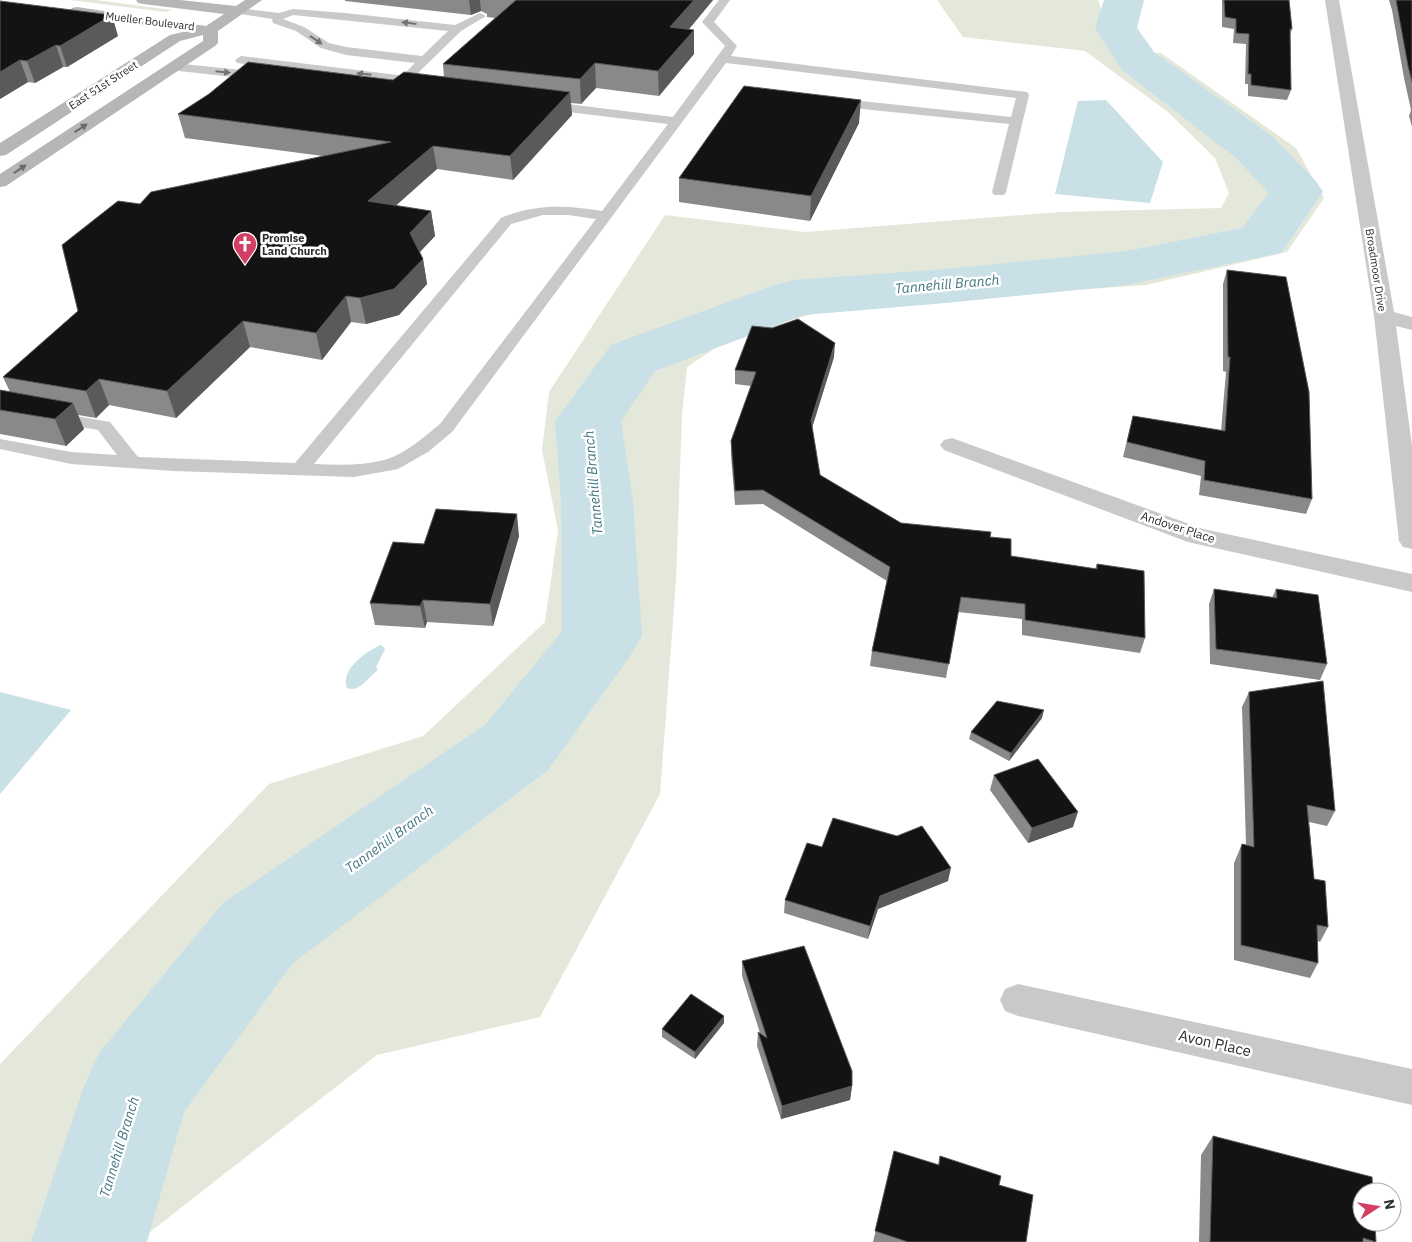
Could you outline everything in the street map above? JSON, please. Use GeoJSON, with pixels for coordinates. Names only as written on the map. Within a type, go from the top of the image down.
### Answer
{"type":"FeatureCollection","features":[{"type":"Feature","properties":{"kind":"main road","name":"Mueller Boulevard"},"geometry":{"type":"LineString","coordinates":[[143,0],[239,11]]}},
{"type":"Feature","properties":{"kind":"main road","name":"East 51st Street"},"geometry":{"type":"LineString","coordinates":[[0,151],[175,38],[211,29],[255,0]]}},
{"type":"Feature","properties":{"kind":"main road","name":"Mueller Boulevard"},"geometry":{"type":"LineString","coordinates":[[67,10],[211,29]]}},
{"type":"Feature","properties":{"kind":"main road","name":"East 51st Street"},"geometry":{"type":"LineString","coordinates":[[0,182],[174,67],[200,55],[210,43],[211,29]]}},
{"type":"Feature","properties":{"kind":"street","name":"Broadmoor Drive"},"geometry":{"type":"LineString","coordinates":[[1332,0],[1384,316],[1412,541]]}},
{"type":"Feature","properties":{"kind":"street"},"geometry":{"type":"LineString","coordinates":[[1384,316],[1412,324]]}},
{"type":"Feature","properties":{"kind":"street","name":"Andover Place"},"geometry":{"type":"LineString","coordinates":[[952,445],[1197,536],[1412,583]]}},
{"type":"Feature","properties":{"kind":"street","name":"Avon Place"},"geometry":{"type":"LineString","coordinates":[[1018,1000],[1412,1087]]}},
{"type":"Feature","properties":{"kind":"lane"},"geometry":{"type":"LineString","coordinates":[[0,444],[71,458],[354,472],[392,465],[421,448],[446,428],[723,59],[731,46],[708,22],[725,0]]}},
{"type":"Feature","properties":{"kind":"lane"},"geometry":{"type":"LineString","coordinates":[[239,11],[279,16],[294,12],[457,29]]}},
{"type":"Feature","properties":{"kind":"lane"},"geometry":{"type":"LineString","coordinates":[[279,16],[277,21],[300,29],[325,46],[346,51],[423,60]]}},
{"type":"Feature","properties":{"kind":"lane"},"geometry":{"type":"LineString","coordinates":[[412,80],[413,71],[423,60],[457,29],[480,16]]}},
{"type":"Feature","properties":{"kind":"lane"},"geometry":{"type":"LineString","coordinates":[[225,58],[412,80],[424,88],[444,94]]}},
{"type":"Feature","properties":{"kind":"lane"},"geometry":{"type":"LineString","coordinates":[[723,59],[1023,95],[999,192]]}},
{"type":"Feature","properties":{"kind":"lane"},"geometry":{"type":"LineString","coordinates":[[174,67],[270,77]]}},
{"type":"Feature","properties":{"kind":"lane"},"geometry":{"type":"LineString","coordinates":[[866,105],[882,78]]}},
{"type":"Feature","properties":{"kind":"lane"},"geometry":{"type":"LineString","coordinates":[[365,88],[412,80]]}},
{"type":"Feature","properties":{"kind":"lane"},"geometry":{"type":"LineString","coordinates":[[820,100],[1017,121]]}},
{"type":"Feature","properties":{"kind":"lane"},"geometry":{"type":"LineString","coordinates":[[532,104],[677,121]]}},
{"type":"Feature","properties":{"kind":"lane"},"geometry":{"type":"LineString","coordinates":[[298,470],[506,221],[520,214],[564,209],[606,216]]}},
{"type":"Feature","properties":{"kind":"lane"},"geometry":{"type":"LineString","coordinates":[[0,408],[104,426],[132,462]]}},
{"type":"Feature","properties":{"kind":"shaded area"},"geometry":{"type":"Polygon","coordinates":[[[69,0],[96,0],[172,10],[166,12],[69,0]]]}},
{"type":"Feature","properties":{"kind":"shaded area"},"geometry":{"type":"Polygon","coordinates":[[[937,0],[1098,0],[1117,52],[1161,53],[1296,148],[1324,198],[1287,252],[1146,285],[839,307],[735,335],[687,367],[682,415],[676,581],[660,794],[540,1017],[377,1055],[137,1242],[0,1242],[0,1064],[269,784],[423,736],[545,622],[558,530],[542,450],[549,392],[665,215],[805,232],[1061,212],[1221,208],[1229,193],[1215,158],[1168,112],[1085,51],[963,37],[937,0]]]}},
{"type":"Feature","properties":{"kind":"water"},"geometry":{"type":"Polygon","coordinates":[[[1106,100],[1163,162],[1150,203],[1055,194],[1078,101],[1106,100]]]}},
{"type":"Feature","properties":{"kind":"water"},"geometry":{"type":"Polygon","coordinates":[[[381,645],[385,649],[376,667],[378,670],[364,684],[352,689],[347,688],[347,675],[351,668],[362,656],[381,645]]]}},
{"type":"Feature","properties":{"kind":"water"},"geometry":{"type":"Polygon","coordinates":[[[0,692],[71,710],[0,794],[0,692]]]}},
{"type":"Feature","properties":{"kind":"building"},"geometry":{"type":"Polygon","coordinates":[[[516,0],[694,0],[670,27],[694,30],[658,71],[595,63],[580,79],[443,64],[516,0]]]}},
{"type":"Feature","properties":{"kind":"building"},"geometry":{"type":"Polygon","coordinates":[[[1224,0],[1289,0],[1292,29],[1290,29],[1291,90],[1251,85],[1251,74],[1248,74],[1249,34],[1236,33],[1236,19],[1225,17],[1224,0]]]}},
{"type":"Feature","properties":{"kind":"building"},"geometry":{"type":"Polygon","coordinates":[[[1396,0],[1412,0],[1412,82],[1408,66],[1396,0]]]}},
{"type":"Feature","properties":{"kind":"building"},"geometry":{"type":"Polygon","coordinates":[[[0,1],[112,15],[60,46],[56,45],[27,61],[20,60],[0,72],[0,1]]]}},
{"type":"Feature","properties":{"kind":"building","name":"Promise Land Church"},"geometry":{"type":"Polygon","coordinates":[[[248,62],[393,80],[404,72],[570,92],[510,156],[433,146],[368,201],[431,211],[410,233],[423,259],[394,289],[360,298],[346,296],[316,333],[243,321],[167,391],[99,379],[86,391],[3,377],[78,311],[62,245],[118,201],[140,204],[151,192],[391,142],[178,114],[209,94],[248,62]]]}},
{"type":"Feature","properties":{"kind":"building"},"geometry":{"type":"Polygon","coordinates":[[[744,86],[861,100],[811,196],[679,178],[744,86]]]}},
{"type":"Feature","properties":{"kind":"building"},"geometry":{"type":"Polygon","coordinates":[[[1227,270],[1286,277],[1309,392],[1312,499],[1204,480],[1205,461],[1127,442],[1133,416],[1225,431],[1230,357],[1228,357],[1227,270]]]}},
{"type":"Feature","properties":{"kind":"building"},"geometry":{"type":"Polygon","coordinates":[[[798,319],[835,343],[811,420],[820,475],[901,523],[991,532],[990,537],[1011,539],[1011,556],[1097,569],[1097,564],[1144,571],[1145,638],[1025,620],[1025,604],[961,597],[949,664],[872,651],[890,567],[763,490],[735,491],[731,441],[756,372],[735,370],[752,326],[772,328],[798,319]]]}},
{"type":"Feature","properties":{"kind":"building"},"geometry":{"type":"Polygon","coordinates":[[[0,390],[73,403],[55,419],[0,410],[0,390]]]}},
{"type":"Feature","properties":{"kind":"building"},"geometry":{"type":"Polygon","coordinates":[[[436,509],[517,514],[490,604],[423,600],[420,606],[370,603],[393,542],[424,544],[436,509]]]}},
{"type":"Feature","properties":{"kind":"building"},"geometry":{"type":"Polygon","coordinates":[[[1214,589],[1277,598],[1276,589],[1318,595],[1327,664],[1216,649],[1214,589]]]}},
{"type":"Feature","properties":{"kind":"building"},"geometry":{"type":"Polygon","coordinates":[[[1323,681],[1335,811],[1307,805],[1314,879],[1325,881],[1328,927],[1317,925],[1318,963],[1241,945],[1241,848],[1242,844],[1254,847],[1249,692],[1323,681]]]}},
{"type":"Feature","properties":{"kind":"building"},"geometry":{"type":"Polygon","coordinates":[[[997,701],[1044,710],[1011,753],[971,732],[997,701]]]}},
{"type":"Feature","properties":{"kind":"building"},"geometry":{"type":"Polygon","coordinates":[[[1038,759],[1078,812],[1032,828],[994,775],[1038,759]]]}},
{"type":"Feature","properties":{"kind":"building"},"geometry":{"type":"Polygon","coordinates":[[[833,818],[897,836],[922,826],[951,868],[880,896],[870,926],[785,900],[807,843],[822,847],[833,818]]]}},
{"type":"Feature","properties":{"kind":"building"},"geometry":{"type":"Polygon","coordinates":[[[804,946],[852,1071],[852,1086],[782,1106],[758,1032],[767,1038],[742,961],[804,946]]]}},
{"type":"Feature","properties":{"kind":"building"},"geometry":{"type":"Polygon","coordinates":[[[691,994],[724,1016],[695,1052],[662,1029],[691,994]]]}},
{"type":"Feature","properties":{"kind":"building"},"geometry":{"type":"Polygon","coordinates":[[[1213,1136],[1372,1177],[1372,1182],[1352,1182],[1352,1232],[1376,1232],[1376,1242],[1363,1238],[1363,1242],[1210,1242],[1213,1136]]]}},
{"type":"Feature","properties":{"kind":"building"},"geometry":{"type":"Polygon","coordinates":[[[894,1151],[939,1165],[940,1156],[1001,1176],[999,1185],[1033,1195],[1026,1242],[908,1242],[875,1231],[894,1151]]]}},
{"type":"Feature","properties":{"kind":"waterway","name":"Tannehill Branch"},"geometry":{"type":"LineString","coordinates":[[89,1242],[137,1089],[258,933],[517,747],[602,636],[597,501],[588,421],[633,358],[795,298],[946,286],[1127,268],[1261,241],[1297,192],[1254,147],[1138,61],[1116,28],[1124,0]]}},
{"type":"Feature","properties":{"kind":"place","name":"Promise Land Church"},"geometry":{"type":"Point","coordinates":[245,265]}}]}
